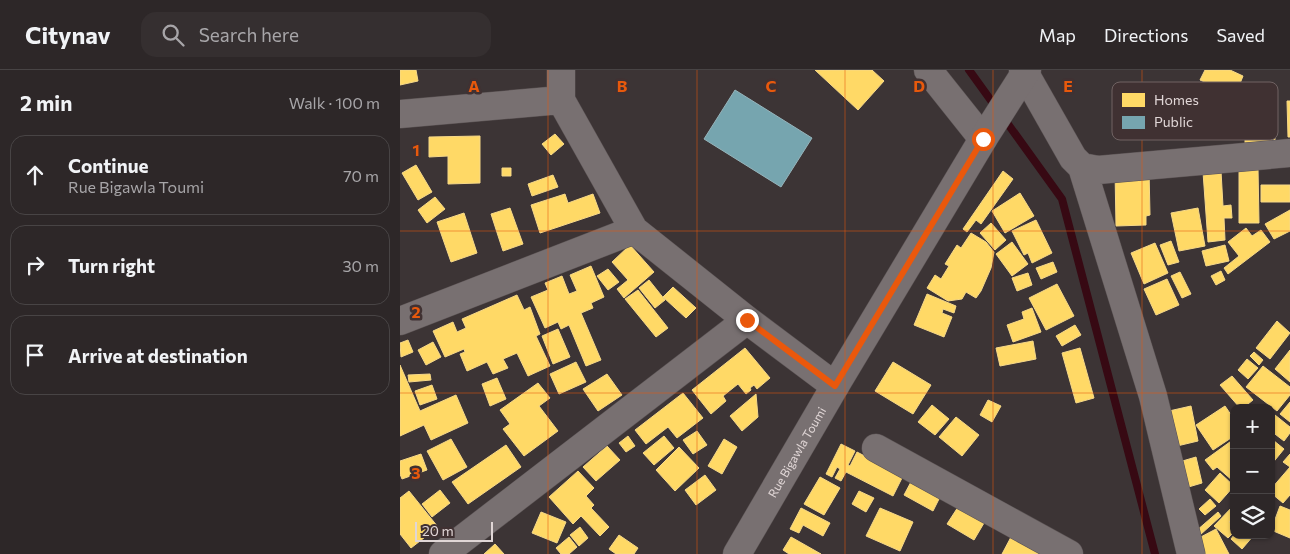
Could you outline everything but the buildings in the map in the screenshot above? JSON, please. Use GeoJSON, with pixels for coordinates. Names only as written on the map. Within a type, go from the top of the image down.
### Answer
{"type":"FeatureCollection","features":[{"type":"Feature","properties":{"kind":"street"},"geometry":{"type":"LineString","coordinates":[[561,70],[561,100],[634,230],[747,320],[835,386]]}},
{"type":"Feature","properties":{"kind":"street"},"geometry":{"type":"LineString","coordinates":[[928,70],[988,132]]}},
{"type":"Feature","properties":{"kind":"street"},"geometry":{"type":"LineString","coordinates":[[1024,74],[1073,158],[1082,167],[1153,396],[1192,554]]}},
{"type":"Feature","properties":{"kind":"street","name":"Rue Bigawla Toumi"},"geometry":{"type":"LineString","coordinates":[[738,554],[835,386],[1024,74]]}},
{"type":"Feature","properties":{"kind":"street"},"geometry":{"type":"LineString","coordinates":[[400,114],[561,100]]}},
{"type":"Feature","properties":{"kind":"street"},"geometry":{"type":"LineString","coordinates":[[1082,167],[1098,170],[1290,153]]}},
{"type":"Feature","properties":{"kind":"street"},"geometry":{"type":"LineString","coordinates":[[400,321],[634,230]]}},
{"type":"Feature","properties":{"kind":"street"},"geometry":{"type":"LineString","coordinates":[[443,554],[747,320]]}},
{"type":"Feature","properties":{"kind":"street"},"geometry":{"type":"LineString","coordinates":[[876,448],[1069,554]]}},
{"type":"Feature","properties":{"kind":"waterway"},"geometry":{"type":"LineString","coordinates":[[969,70],[1062,199],[1155,554]]}},
{"type":"Feature","properties":{"kind":"route"},"geometry":{"type":"LineString","coordinates":[[747,320],[835,386],[983,139]]}}]}
